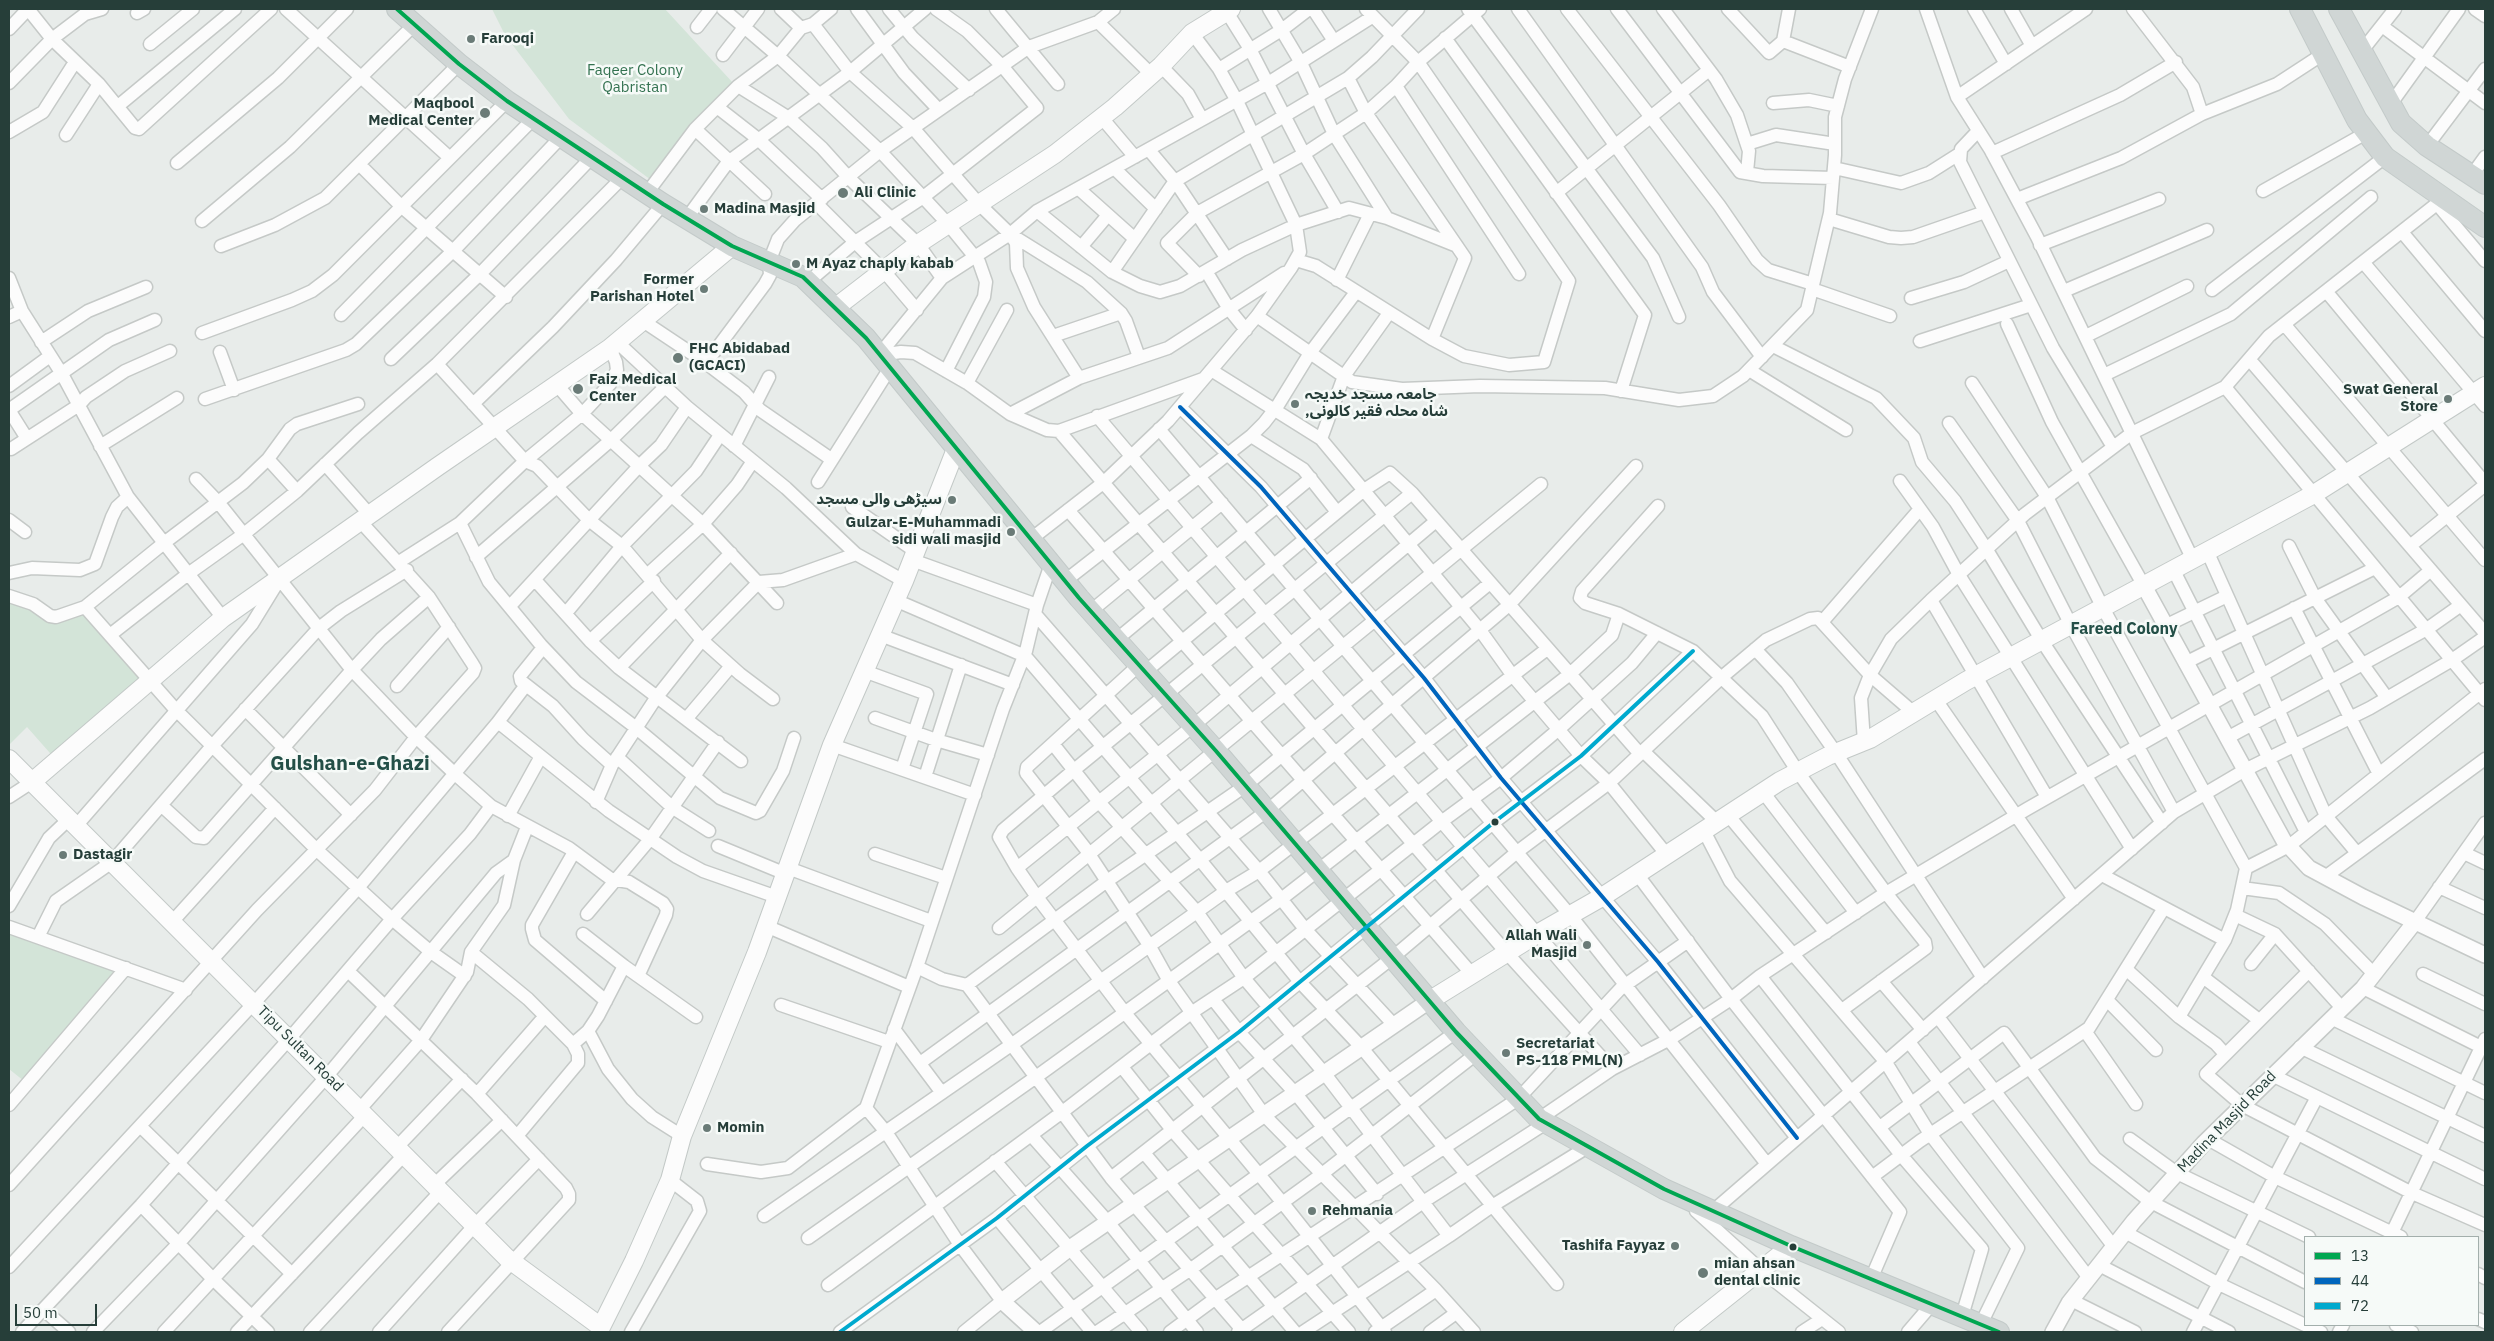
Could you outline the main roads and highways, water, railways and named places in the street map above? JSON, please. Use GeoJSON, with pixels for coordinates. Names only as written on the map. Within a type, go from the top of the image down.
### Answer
{"type":"FeatureCollection","features":[{"type":"Feature","properties":{"kind":"main road"},"geometry":{"type":"LineString","coordinates":[[396,9],[459,64],[506,101],[732,246],[803,277],[835,308],[885,361],[1065,581],[1216,751],[1429,1001],[1518,1099],[1542,1121],[1704,1211],[1932,1304],[1970,1324],[1999,1332]]}},
{"type":"Feature","properties":{"kind":"main road"},"geometry":{"type":"LineString","coordinates":[[2300,9],[2357,120],[2385,157],[2440,202],[2485,227]]}},
{"type":"Feature","properties":{"kind":"main road"},"geometry":{"type":"LineString","coordinates":[[2339,9],[2401,123],[2426,146],[2479,179]]}},
{"type":"Feature","properties":{"kind":"main road"},"geometry":{"type":"LineString","coordinates":[[835,308],[918,244],[1055,154],[1102,118],[1192,33],[1227,10]]}},
{"type":"Feature","properties":{"kind":"main road"},"geometry":{"type":"LineString","coordinates":[[32,782],[223,618],[437,466],[496,428],[614,345],[732,246]]}},
{"type":"Feature","properties":{"kind":"main road"},"geometry":{"type":"LineString","coordinates":[[1429,1001],[1471,973],[1602,897],[1763,792],[1836,753],[1864,742],[1975,677],[2314,494],[2432,421],[2482,395]]}},
{"type":"Feature","properties":{"kind":"main road"},"geometry":{"type":"LineString","coordinates":[[601,1331],[670,1180],[682,1136],[766,926],[832,745],[904,581],[956,449]]}},
{"type":"Feature","properties":{"kind":"main road","name":"Tipu Sultan Road"},"geometry":{"type":"LineString","coordinates":[[9,759],[402,1150],[474,1226],[513,1262],[601,1331]]}},
{"type":"Feature","properties":{"kind":"main road"},"geometry":{"type":"LineString","coordinates":[[1683,1332],[1790,1246]]}},
{"type":"Feature","properties":{"kind":"place","name":"Farooqi"},"geometry":{"type":"Point","coordinates":[471,39]}},
{"type":"Feature","properties":{"kind":"place","name":"Maqbool Medical Center"},"geometry":{"type":"Point","coordinates":[485,113]}},
{"type":"Feature","properties":{"kind":"place","name":"Ali Clinic"},"geometry":{"type":"Point","coordinates":[843,193]}},
{"type":"Feature","properties":{"kind":"place","name":"Madina Masjid"},"geometry":{"type":"Point","coordinates":[704,209]}},
{"type":"Feature","properties":{"kind":"place","name":"M Ayaz chaply kabab"},"geometry":{"type":"Point","coordinates":[796,264]}},
{"type":"Feature","properties":{"kind":"place","name":"Former Parishan Hotel"},"geometry":{"type":"Point","coordinates":[704,289]}},
{"type":"Feature","properties":{"kind":"place","name":"FHC Abidabad (GCACI)"},"geometry":{"type":"Point","coordinates":[678,358]}},
{"type":"Feature","properties":{"kind":"place","name":"Faiz Medical Center"},"geometry":{"type":"Point","coordinates":[578,389]}},
{"type":"Feature","properties":{"kind":"place","name":"Swat General Store"},"geometry":{"type":"Point","coordinates":[2448,399]}},
{"type":"Feature","properties":{"kind":"place","name":"جامعہ مسجد خدیجہ ,شاہ محلہ فقیر کالونی"},"geometry":{"type":"Point","coordinates":[1295,404]}},
{"type":"Feature","properties":{"kind":"place","name":"سیڑھی والی مسجد"},"geometry":{"type":"Point","coordinates":[952,500]}},
{"type":"Feature","properties":{"kind":"place","name":"Gulzar-E-Muhammadi sidi wali masjid"},"geometry":{"type":"Point","coordinates":[1011,532]}},
{"type":"Feature","properties":{"kind":"place","name":"Dastagir"},"geometry":{"type":"Point","coordinates":[63,855]}},
{"type":"Feature","properties":{"kind":"place","name":"Allah Wali Masjid"},"geometry":{"type":"Point","coordinates":[1587,945]}},
{"type":"Feature","properties":{"kind":"place","name":"Secretariat PS-118 PML(N)"},"geometry":{"type":"Point","coordinates":[1506,1053]}},
{"type":"Feature","properties":{"kind":"place","name":"Momin"},"geometry":{"type":"Point","coordinates":[707,1128]}},
{"type":"Feature","properties":{"kind":"place","name":"Rehmania"},"geometry":{"type":"Point","coordinates":[1312,1211]}},
{"type":"Feature","properties":{"kind":"place","name":"Tashifa Fayyaz"},"geometry":{"type":"Point","coordinates":[1675,1246]}},
{"type":"Feature","properties":{"kind":"place","name":"mian ahsan dental clinic"},"geometry":{"type":"Point","coordinates":[1703,1273]}},
{"type":"Feature","properties":{"kind":"district","name":"Fareed Colony"},"geometry":{"type":"Point","coordinates":[2124,629]}},
{"type":"Feature","properties":{"kind":"district","name":"Gulshan-e-Ghazi"},"geometry":{"type":"Point","coordinates":[350,764]}},
{"type":"Feature","properties":{"kind":"park label","name":"Faqeer Colony Qabristan"},"geometry":{"type":"Point","coordinates":[635,80]}}]}
